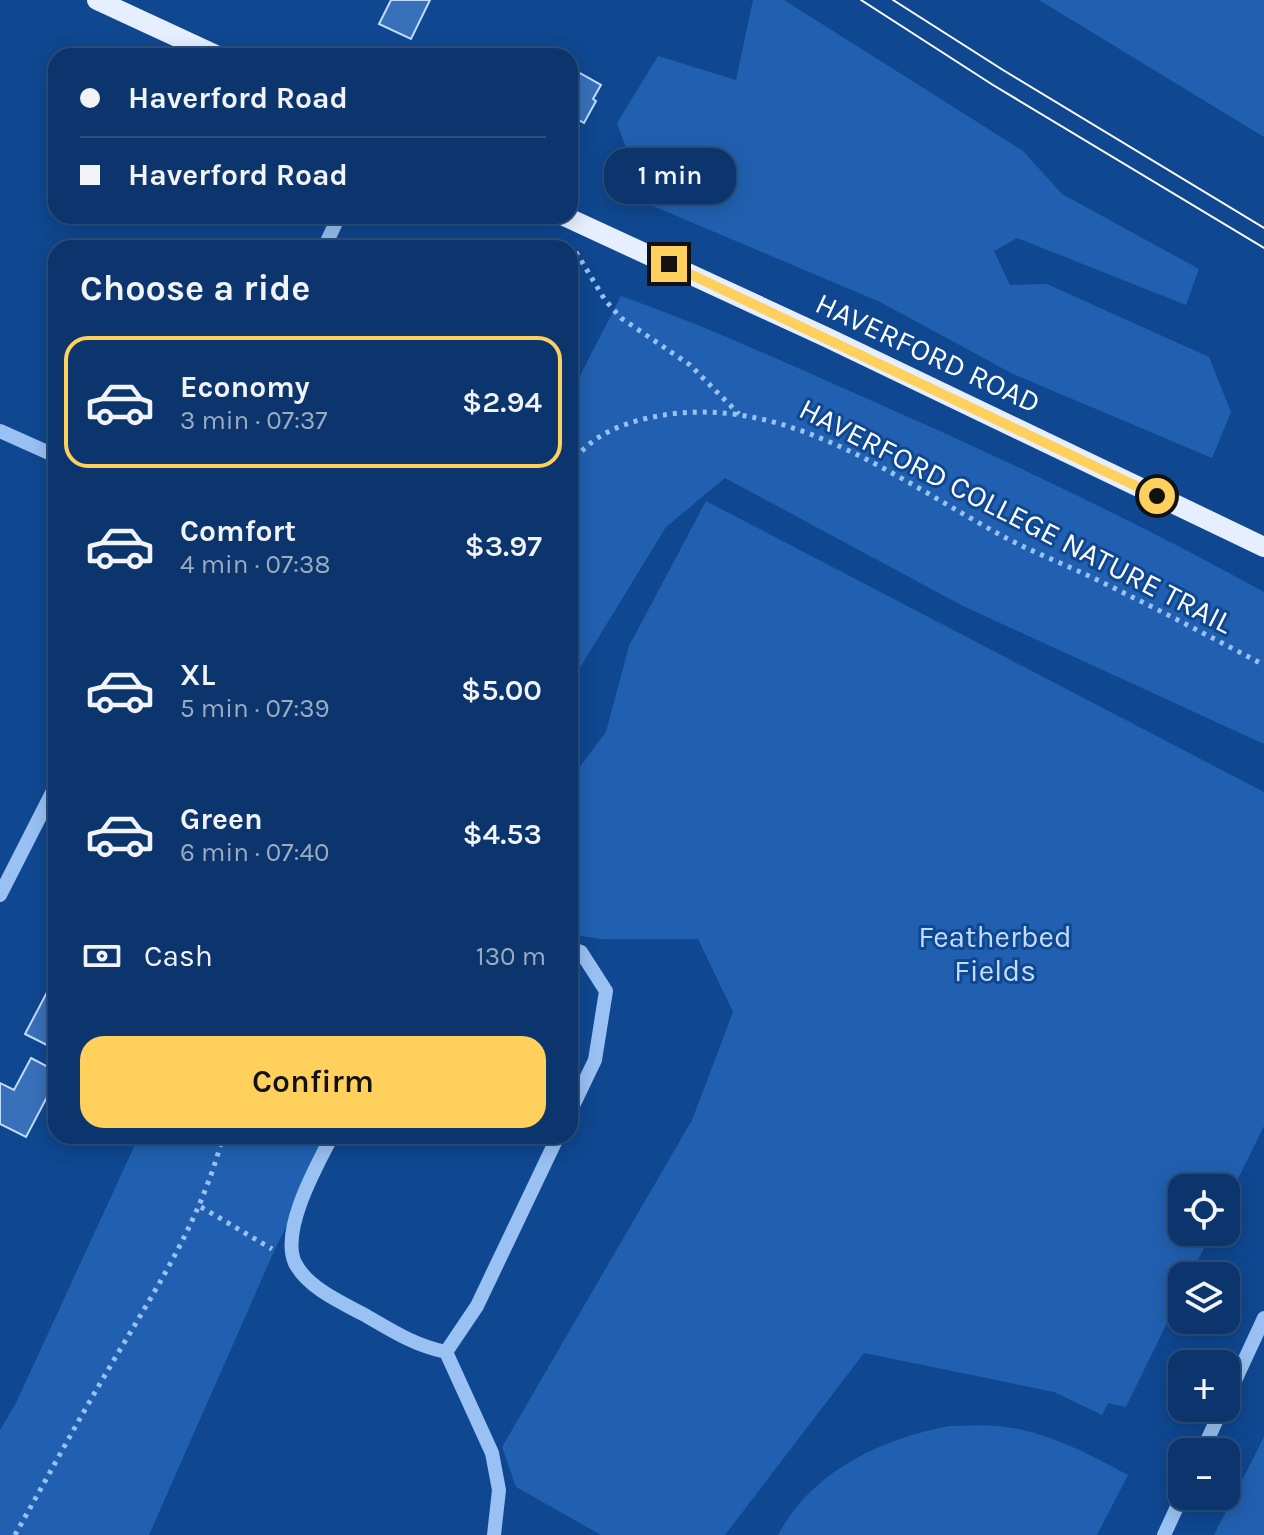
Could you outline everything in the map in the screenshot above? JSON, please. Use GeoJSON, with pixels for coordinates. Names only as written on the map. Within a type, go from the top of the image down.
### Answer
{"type":"FeatureCollection","features":[{"type":"Feature","properties":{"kind":"main road"},"geometry":{"type":"LineString","coordinates":[[97,0],[201,48]]}},
{"type":"Feature","properties":{"kind":"main road","name":"HAVERFORD ROAD"},"geometry":{"type":"LineString","coordinates":[[578,222],[826,337],[1264,547]]}},
{"type":"Feature","properties":{"kind":"street"},"geometry":{"type":"LineString","coordinates":[[0,431],[48,452]]}},
{"type":"Feature","properties":{"kind":"street"},"geometry":{"type":"LineString","coordinates":[[0,895],[48,801]]}},
{"type":"Feature","properties":{"kind":"street"},"geometry":{"type":"LineString","coordinates":[[578,951],[606,991],[595,1060],[578,1095]]}},
{"type":"Feature","properties":{"kind":"street"},"geometry":{"type":"LineString","coordinates":[[328,1144],[300,1199],[293,1237],[295,1262],[321,1291],[421,1347],[446,1352]]}},
{"type":"Feature","properties":{"kind":"street"},"geometry":{"type":"LineString","coordinates":[[446,1352],[477,1306],[554,1144]]}},
{"type":"Feature","properties":{"kind":"street"},"geometry":{"type":"LineString","coordinates":[[1240,1370],[1264,1318]]}},
{"type":"Feature","properties":{"kind":"street"},"geometry":{"type":"LineString","coordinates":[[446,1352],[492,1453],[499,1490],[494,1535]]}},
{"type":"Feature","properties":{"kind":"street"},"geometry":{"type":"LineString","coordinates":[[1164,1535],[1176,1510]]}},
{"type":"Feature","properties":{"kind":"path"},"geometry":{"type":"LineString","coordinates":[[578,255],[605,300],[621,318],[690,365],[739,414]]}},
{"type":"Feature","properties":{"kind":"path","name":"HAVERFORD COLLEGE NATURE TRAIL"},"geometry":{"type":"LineString","coordinates":[[578,457],[589,443],[608,431],[656,416],[739,414],[768,418],[806,431],[862,457],[1010,540],[1093,578],[1264,665]]}},
{"type":"Feature","properties":{"kind":"path"},"geometry":{"type":"LineString","coordinates":[[15,1535],[201,1207],[221,1144]]}},
{"type":"Feature","properties":{"kind":"path"},"geometry":{"type":"LineString","coordinates":[[201,1207],[295,1262]]}},
{"type":"Feature","properties":{"kind":"green space"},"geometry":{"type":"Polygon","coordinates":[[[753,0],[784,0],[1023,151],[1062,194],[1199,269],[1186,305],[1017,238],[994,251],[1010,285],[1047,284],[1209,357],[1231,412],[1212,458],[1013,374],[880,302],[646,203],[617,123],[658,56],[736,80],[753,0]]]}},
{"type":"Feature","properties":{"kind":"green space"},"geometry":{"type":"Polygon","coordinates":[[[1039,0],[1264,0],[1264,137],[1039,0]]]}},
{"type":"Feature","properties":{"kind":"green space"},"geometry":{"type":"Polygon","coordinates":[[[621,296],[742,344],[963,442],[1215,565],[1264,592],[1264,744],[963,606],[725,478],[666,527],[578,671],[578,379],[621,296]]]}},
{"type":"Feature","properties":{"kind":"green space","name":"Featherbed Fields"},"geometry":{"type":"Polygon","coordinates":[[[706,501],[1264,792],[1264,1126],[1240,1175],[1168,1174],[1168,1246],[1205,1246],[1197,1262],[1168,1262],[1168,1321],[1126,1407],[1108,1403],[1102,1415],[1054,1392],[864,1353],[725,1535],[601,1535],[516,1487],[502,1447],[692,1120],[733,1012],[698,939],[601,939],[578,935],[578,769],[606,732],[629,646],[706,501]]]}},
{"type":"Feature","properties":{"kind":"green space"},"geometry":{"type":"Polygon","coordinates":[[[135,1144],[329,1144],[275,1249],[149,1535],[0,1535],[0,1430],[16,1403],[135,1144]]]}},
{"type":"Feature","properties":{"kind":"green space"},"geometry":{"type":"Polygon","coordinates":[[[949,1426],[997,1426],[1043,1435],[1128,1475],[1097,1535],[778,1535],[792,1512],[810,1493],[851,1461],[898,1440],[949,1426]]]}},
{"type":"Feature","properties":{"kind":"green space"},"geometry":{"type":"Polygon","coordinates":[[[1264,1436],[1264,1535],[1214,1535],[1227,1510],[1240,1510],[1240,1484],[1264,1436]]]}},
{"type":"Feature","properties":{"kind":"building"},"geometry":{"type":"Polygon","coordinates":[[[391,0],[430,0],[411,39],[379,24],[391,0]]]}},
{"type":"Feature","properties":{"kind":"building"},"geometry":{"type":"Polygon","coordinates":[[[578,72],[601,85],[584,123],[578,120],[578,72]]]}},
{"type":"Feature","properties":{"kind":"building"},"geometry":{"type":"Polygon","coordinates":[[[48,990],[48,1046],[25,1034],[48,990]]]}},
{"type":"Feature","properties":{"kind":"building"},"geometry":{"type":"Polygon","coordinates":[[[31,1058],[48,1067],[48,1095],[26,1137],[0,1124],[0,1083],[14,1090],[31,1058]]]}},
{"type":"Feature","properties":{"kind":"tram line"},"geometry":{"type":"LineString","coordinates":[[861,0],[993,85],[1264,248]]}},
{"type":"Feature","properties":{"kind":"tram line"},"geometry":{"type":"LineString","coordinates":[[893,0],[1264,228]]}},
{"type":"Feature","properties":{"kind":"route"},"geometry":{"type":"LineString","coordinates":[[669,264],[1157,496]]}}]}
